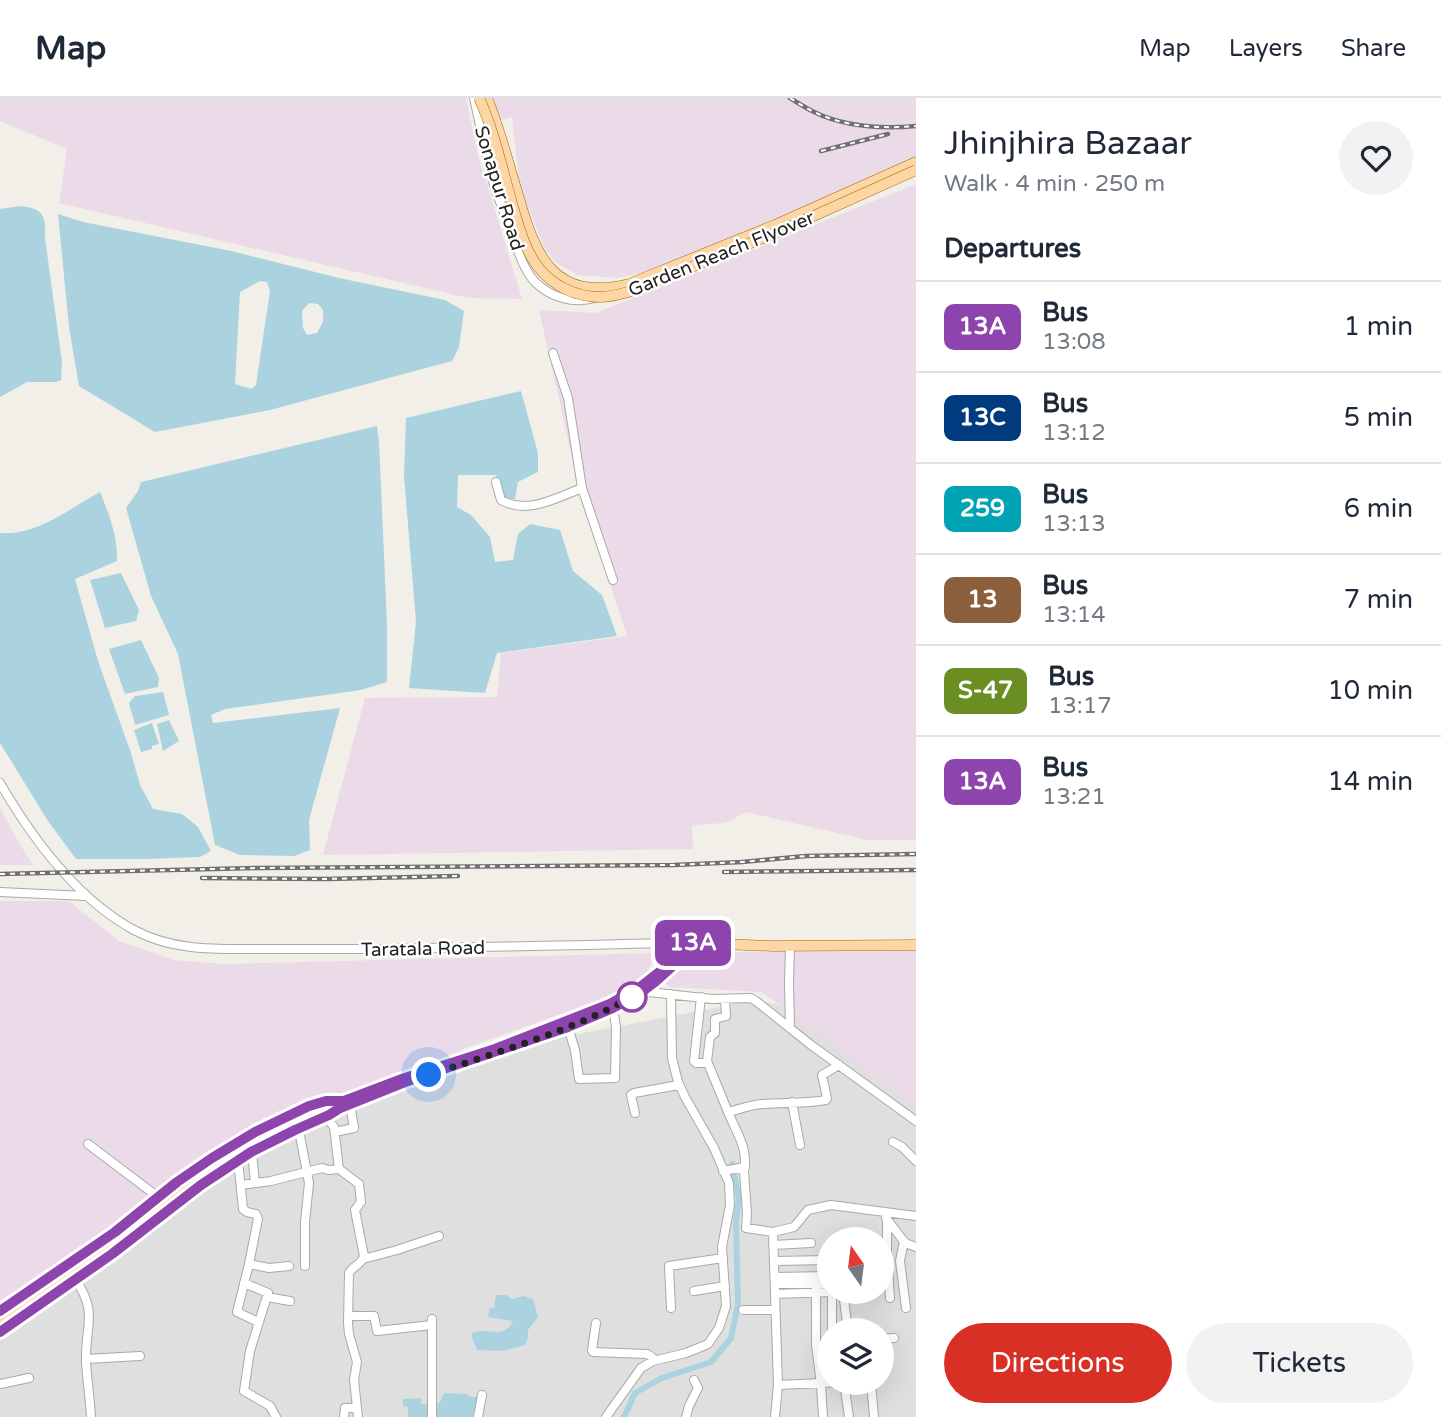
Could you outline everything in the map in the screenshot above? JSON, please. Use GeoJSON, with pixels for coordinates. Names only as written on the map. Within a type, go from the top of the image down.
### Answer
{"type":"FeatureCollection","features":[{"type":"Feature","properties":{"kind":"main road","name":"Garden Reach Flyover"},"geometry":{"type":"LineString","coordinates":[[479,98],[519,226],[533,258],[542,271],[559,285],[590,296],[632,291],[778,232],[916,170]]}},
{"type":"Feature","properties":{"kind":"main road","name":"Garden Reach Flyover"},"geometry":{"type":"LineString","coordinates":[[487,98],[526,224],[540,254],[552,271],[563,279],[591,289],[629,284],[775,225],[916,162]]}},
{"type":"Feature","properties":{"kind":"main road","name":"Taratala Road"},"geometry":{"type":"LineString","coordinates":[[663,943],[916,945]]}},
{"type":"Feature","properties":{"kind":"main road"},"geometry":{"type":"LineString","coordinates":[[345,1104],[402,1079],[559,1025],[644,987],[667,962],[668,953],[663,943]]}},
{"type":"Feature","properties":{"kind":"main road"},"geometry":{"type":"LineString","coordinates":[[0,1325],[96,1259],[220,1166],[279,1132],[345,1104],[568,1027],[613,1008],[667,972],[698,943]]}},
{"type":"Feature","properties":{"kind":"street","name":"Sonapur Road"},"geometry":{"type":"LineString","coordinates":[[474,98],[496,188],[525,268],[549,293],[572,302],[585,301],[662,277],[916,170]]}},
{"type":"Feature","properties":{"kind":"street"},"geometry":{"type":"LineString","coordinates":[[553,353],[568,398],[582,488],[613,580]]}},
{"type":"Feature","properties":{"kind":"street"},"geometry":{"type":"LineString","coordinates":[[496,482],[501,500],[508,504],[528,507],[582,488]]}},
{"type":"Feature","properties":{"kind":"street","name":"Taratala Road"},"geometry":{"type":"LineString","coordinates":[[0,783],[49,854],[86,896],[134,930],[172,945],[191,948],[313,949],[663,943]]}},
{"type":"Feature","properties":{"kind":"street"},"geometry":{"type":"LineString","coordinates":[[0,892],[86,896]]}},
{"type":"Feature","properties":{"kind":"street"},"geometry":{"type":"LineString","coordinates":[[790,946],[790,1028]]}},
{"type":"Feature","properties":{"kind":"street"},"geometry":{"type":"LineString","coordinates":[[644,987],[701,998],[744,998],[756,1001],[916,1121]]}},
{"type":"Feature","properties":{"kind":"street"},"geometry":{"type":"LineString","coordinates":[[606,1417],[639,1370],[653,1361],[686,1353],[708,1344],[722,1321],[726,1306],[723,1238],[730,1197],[729,1183],[680,1085],[672,1058],[671,994]]}},
{"type":"Feature","properties":{"kind":"street"},"geometry":{"type":"LineString","coordinates":[[701,998],[694,1061],[707,1063]]}},
{"type":"Feature","properties":{"kind":"street"},"geometry":{"type":"LineString","coordinates":[[725,999],[726,1016],[715,1019],[715,1033],[710,1037],[707,1063],[742,1143],[746,1228],[773,1231],[789,1229],[794,1227],[806,1210],[820,1206],[838,1205],[885,1216],[916,1216]]}},
{"type":"Feature","properties":{"kind":"street"},"geometry":{"type":"LineString","coordinates":[[568,1027],[579,1079],[615,1078],[616,1027],[613,1008]]}},
{"type":"Feature","properties":{"kind":"street"},"geometry":{"type":"LineString","coordinates":[[728,1112],[761,1104],[827,1099],[822,1075],[839,1065]]}},
{"type":"Feature","properties":{"kind":"street"},"geometry":{"type":"LineString","coordinates":[[635,1113],[631,1095],[634,1093],[680,1085]]}},
{"type":"Feature","properties":{"kind":"street"},"geometry":{"type":"LineString","coordinates":[[0,1311],[115,1232],[212,1158],[255,1132],[309,1106],[326,1101],[345,1104],[354,1128],[335,1132]]}},
{"type":"Feature","properties":{"kind":"street"},"geometry":{"type":"LineString","coordinates":[[792,1102],[800,1146]]}},
{"type":"Feature","properties":{"kind":"street"},"geometry":{"type":"LineString","coordinates":[[0,1332],[122,1247],[201,1185],[251,1152],[320,1114],[334,1126],[340,1169]]}},
{"type":"Feature","properties":{"kind":"street"},"geometry":{"type":"LineString","coordinates":[[295,1130],[300,1136],[309,1189],[304,1266]]}},
{"type":"Feature","properties":{"kind":"street"},"geometry":{"type":"LineString","coordinates":[[892,1142],[902,1147],[916,1161]]}},
{"type":"Feature","properties":{"kind":"street"},"geometry":{"type":"LineString","coordinates":[[88,1144],[158,1197]]}},
{"type":"Feature","properties":{"kind":"street"},"geometry":{"type":"LineString","coordinates":[[251,1152],[255,1183]]}},
{"type":"Feature","properties":{"kind":"street"},"geometry":{"type":"LineString","coordinates":[[238,1160],[243,1209],[258,1217],[237,1312],[258,1322]]}},
{"type":"Feature","properties":{"kind":"street"},"geometry":{"type":"LineString","coordinates":[[723,1171],[745,1167]]}},
{"type":"Feature","properties":{"kind":"street"},"geometry":{"type":"LineString","coordinates":[[241,1185],[322,1168],[340,1169],[357,1181],[360,1187],[362,1202],[355,1210],[363,1259]]}},
{"type":"Feature","properties":{"kind":"street"},"geometry":{"type":"LineString","coordinates":[[885,1216],[904,1241],[916,1247]]}},
{"type":"Feature","properties":{"kind":"street"},"geometry":{"type":"LineString","coordinates":[[885,1216],[886,1227]]}},
{"type":"Feature","properties":{"kind":"street"},"geometry":{"type":"LineString","coordinates":[[773,1231],[778,1385],[775,1417]]}},
{"type":"Feature","properties":{"kind":"street"},"geometry":{"type":"LineString","coordinates":[[344,1417],[345,1408],[357,1413],[354,1380],[357,1363],[349,1334],[349,1273],[363,1259],[439,1236]]}},
{"type":"Feature","properties":{"kind":"street"},"geometry":{"type":"LineString","coordinates":[[904,1241],[900,1261],[906,1308]]}},
{"type":"Feature","properties":{"kind":"street"},"geometry":{"type":"LineString","coordinates":[[774,1245],[811,1243]]}},
{"type":"Feature","properties":{"kind":"street"},"geometry":{"type":"LineString","coordinates":[[671,1308],[669,1266],[723,1258]]}},
{"type":"Feature","properties":{"kind":"street"},"geometry":{"type":"LineString","coordinates":[[774,1261],[817,1260]]}},
{"type":"Feature","properties":{"kind":"street"},"geometry":{"type":"LineString","coordinates":[[249,1264],[269,1268],[289,1266]]}},
{"type":"Feature","properties":{"kind":"street"},"geometry":{"type":"LineString","coordinates":[[66,1265],[88,1301],[90,1310],[86,1359],[91,1417]]}},
{"type":"Feature","properties":{"kind":"street"},"geometry":{"type":"LineString","coordinates":[[775,1280],[817,1277]]}},
{"type":"Feature","properties":{"kind":"street"},"geometry":{"type":"LineString","coordinates":[[775,1280],[816,1289]]}},
{"type":"Feature","properties":{"kind":"street"},"geometry":{"type":"LineString","coordinates":[[244,1283],[268,1293],[249,1356],[244,1391],[270,1406],[276,1417]]}},
{"type":"Feature","properties":{"kind":"street"},"geometry":{"type":"LineString","coordinates":[[694,1291],[725,1286]]}},
{"type":"Feature","properties":{"kind":"street"},"geometry":{"type":"LineString","coordinates":[[775,1294],[816,1289]]}},
{"type":"Feature","properties":{"kind":"street"},"geometry":{"type":"LineString","coordinates":[[816,1289],[817,1354]]}},
{"type":"Feature","properties":{"kind":"street"},"geometry":{"type":"LineString","coordinates":[[267,1297],[290,1301]]}},
{"type":"Feature","properties":{"kind":"street"},"geometry":{"type":"LineString","coordinates":[[743,1310],[775,1310]]}},
{"type":"Feature","properties":{"kind":"street"},"geometry":{"type":"LineString","coordinates":[[348,1316],[373,1316],[377,1331],[432,1322],[432,1417]]}},
{"type":"Feature","properties":{"kind":"street"},"geometry":{"type":"LineString","coordinates":[[596,1323],[593,1352],[647,1354],[653,1361]]}},
{"type":"Feature","properties":{"kind":"street"},"geometry":{"type":"LineString","coordinates":[[86,1359],[140,1356]]}},
{"type":"Feature","properties":{"kind":"street"},"geometry":{"type":"LineString","coordinates":[[0,1384],[29,1378]]}},
{"type":"Feature","properties":{"kind":"street"},"geometry":{"type":"LineString","coordinates":[[686,1417],[698,1388],[694,1380]]}},
{"type":"Feature","properties":{"kind":"street"},"geometry":{"type":"LineString","coordinates":[[778,1385],[817,1384]]}},
{"type":"Feature","properties":{"kind":"street"},"geometry":{"type":"LineString","coordinates":[[478,1417],[482,1395]]}},
{"type":"Feature","properties":{"kind":"street"},"geometry":{"type":"LineString","coordinates":[[822,1395],[823,1417]]}},
{"type":"Feature","properties":{"kind":"street"},"geometry":{"type":"LineString","coordinates":[[843,1395],[849,1417]]}},
{"type":"Feature","properties":{"kind":"street"},"geometry":{"type":"LineString","coordinates":[[872,1395],[874,1417]]}},
{"type":"Feature","properties":{"kind":"shaded area"},"geometry":{"type":"Polygon","coordinates":[[[0,98],[466,98],[478,155],[522,299],[468,298],[59,203],[67,149],[0,121],[0,98]]]}},
{"type":"Feature","properties":{"kind":"shaded area"},"geometry":{"type":"Polygon","coordinates":[[[490,98],[916,98],[916,165],[642,273],[617,278],[577,275],[555,262],[544,247],[520,188],[512,117],[499,120],[490,98]]]}},
{"type":"Feature","properties":{"kind":"shaded area"},"geometry":{"type":"Polygon","coordinates":[[[916,184],[916,840],[868,840],[746,812],[725,823],[692,825],[693,849],[323,855],[365,698],[497,697],[501,653],[627,636],[579,489],[539,310],[596,313],[916,184]]]}},
{"type":"Feature","properties":{"kind":"shaded area"},"geometry":{"type":"Polygon","coordinates":[[[0,808],[21,846],[33,865],[0,865],[0,808]]]}},
{"type":"Feature","properties":{"kind":"shaded area"},"geometry":{"type":"Polygon","coordinates":[[[0,901],[69,901],[119,941],[173,960],[225,964],[654,953],[649,970],[632,984],[592,1003],[292,1110],[224,1142],[0,1306],[0,901]]]}},
{"type":"Feature","properties":{"kind":"shaded area"},"geometry":{"type":"Polygon","coordinates":[[[916,951],[916,1108],[762,992],[669,987],[664,981],[705,954],[720,952],[916,951]]]}},
{"type":"Feature","properties":{"kind":"shaded area"},"geometry":{"type":"Polygon","coordinates":[[[0,981],[288,1066],[516,1046],[756,1000],[906,1032],[916,1041],[916,1417],[0,1417],[0,981]]]}},
{"type":"Feature","properties":{"kind":"water"},"geometry":{"type":"Polygon","coordinates":[[[21,206],[35,209],[44,219],[62,362],[61,380],[27,382],[0,397],[0,209],[21,206]]]}},
{"type":"Feature","properties":{"kind":"water"},"geometry":{"type":"Polygon","coordinates":[[[58,214],[83,222],[231,251],[339,278],[445,300],[464,311],[459,347],[452,361],[270,410],[155,432],[79,386],[69,327],[58,214]],[[260,281],[240,292],[235,384],[251,389],[256,385],[270,291],[267,282],[260,281]],[[309,303],[302,311],[303,328],[307,335],[317,333],[323,322],[323,310],[318,304],[309,303]]]}},
{"type":"Feature","properties":{"kind":"water"},"geometry":{"type":"Polygon","coordinates":[[[521,391],[538,453],[538,472],[518,482],[515,499],[504,498],[496,475],[458,475],[457,507],[471,515],[490,537],[495,562],[513,560],[518,534],[530,524],[560,530],[573,571],[602,595],[617,636],[497,653],[485,693],[409,688],[416,622],[404,476],[406,418],[521,391]]]}},
{"type":"Feature","properties":{"kind":"water"},"geometry":{"type":"Polygon","coordinates":[[[377,426],[387,624],[387,682],[361,690],[225,709],[211,715],[213,723],[340,708],[309,820],[310,850],[294,856],[240,855],[215,845],[178,654],[151,596],[126,508],[141,482],[377,426]]]}},
{"type":"Feature","properties":{"kind":"water"},"geometry":{"type":"Polygon","coordinates":[[[100,492],[110,517],[117,561],[75,579],[98,661],[140,785],[153,809],[182,814],[198,827],[211,851],[200,857],[76,859],[48,821],[0,743],[0,533],[13,533],[39,526],[100,492]]]}},
{"type":"Feature","properties":{"kind":"water"},"geometry":{"type":"Polygon","coordinates":[[[121,573],[139,610],[136,621],[105,628],[90,580],[121,573]]]}},
{"type":"Feature","properties":{"kind":"water"},"geometry":{"type":"Polygon","coordinates":[[[141,640],[159,678],[158,687],[125,694],[109,649],[141,640]]]}},
{"type":"Feature","properties":{"kind":"water"},"geometry":{"type":"Polygon","coordinates":[[[163,692],[169,715],[135,725],[129,703],[135,696],[163,692]]]}},
{"type":"Feature","properties":{"kind":"water"},"geometry":{"type":"Polygon","coordinates":[[[169,720],[179,741],[163,751],[157,724],[169,720]]]}},
{"type":"Feature","properties":{"kind":"water"},"geometry":{"type":"Polygon","coordinates":[[[152,723],[159,744],[141,752],[134,730],[152,723]]]}},
{"type":"Feature","properties":{"kind":"water"},"geometry":{"type":"Polygon","coordinates":[[[496,1295],[506,1295],[512,1299],[523,1296],[533,1299],[538,1317],[528,1330],[525,1345],[503,1351],[477,1350],[472,1333],[500,1332],[513,1321],[488,1317],[490,1307],[494,1308],[496,1295]]]}},
{"type":"Feature","properties":{"kind":"water"},"geometry":{"type":"Polygon","coordinates":[[[444,1393],[477,1397],[477,1417],[436,1417],[436,1405],[444,1393]]]}},
{"type":"Feature","properties":{"kind":"water"},"geometry":{"type":"Polygon","coordinates":[[[421,1398],[421,1404],[432,1405],[432,1417],[408,1417],[408,1407],[403,1406],[403,1399],[421,1398]]]}},
{"type":"Feature","properties":{"kind":"waterway"},"geometry":{"type":"LineString","coordinates":[[624,1417],[635,1393],[662,1378],[711,1362],[731,1338],[738,1305],[736,1222],[739,1199],[732,1164]]}},
{"type":"Feature","properties":{"kind":"railway"},"geometry":{"type":"LineString","coordinates":[[790,98],[814,112],[851,124],[877,127],[916,126]]}},
{"type":"Feature","properties":{"kind":"railway"},"geometry":{"type":"LineString","coordinates":[[821,151],[888,134]]}},
{"type":"Feature","properties":{"kind":"railway"},"geometry":{"type":"LineString","coordinates":[[0,874],[257,868],[674,865],[806,856],[916,854]]}},
{"type":"Feature","properties":{"kind":"railway"},"geometry":{"type":"LineString","coordinates":[[724,872],[916,870]]}},
{"type":"Feature","properties":{"kind":"railway"},"geometry":{"type":"LineString","coordinates":[[202,878],[458,876]]}},
{"type":"Feature","properties":{"kind":"bus line","name":"13A"},"geometry":{"type":"LineString","coordinates":[[0,1311],[115,1232],[177,1182],[255,1132],[309,1106],[326,1101],[344,1101],[495,1049],[610,1004],[639,988],[662,970],[668,957],[663,943],[698,943],[643,991],[613,1008],[501,1051],[405,1082],[340,1108],[251,1152],[220,1171],[88,1272],[0,1332]]}},
{"type":"Feature","properties":{"kind":"route"},"geometry":{"type":"LineString","coordinates":[[429,1075],[568,1027],[632,997]]}}]}
